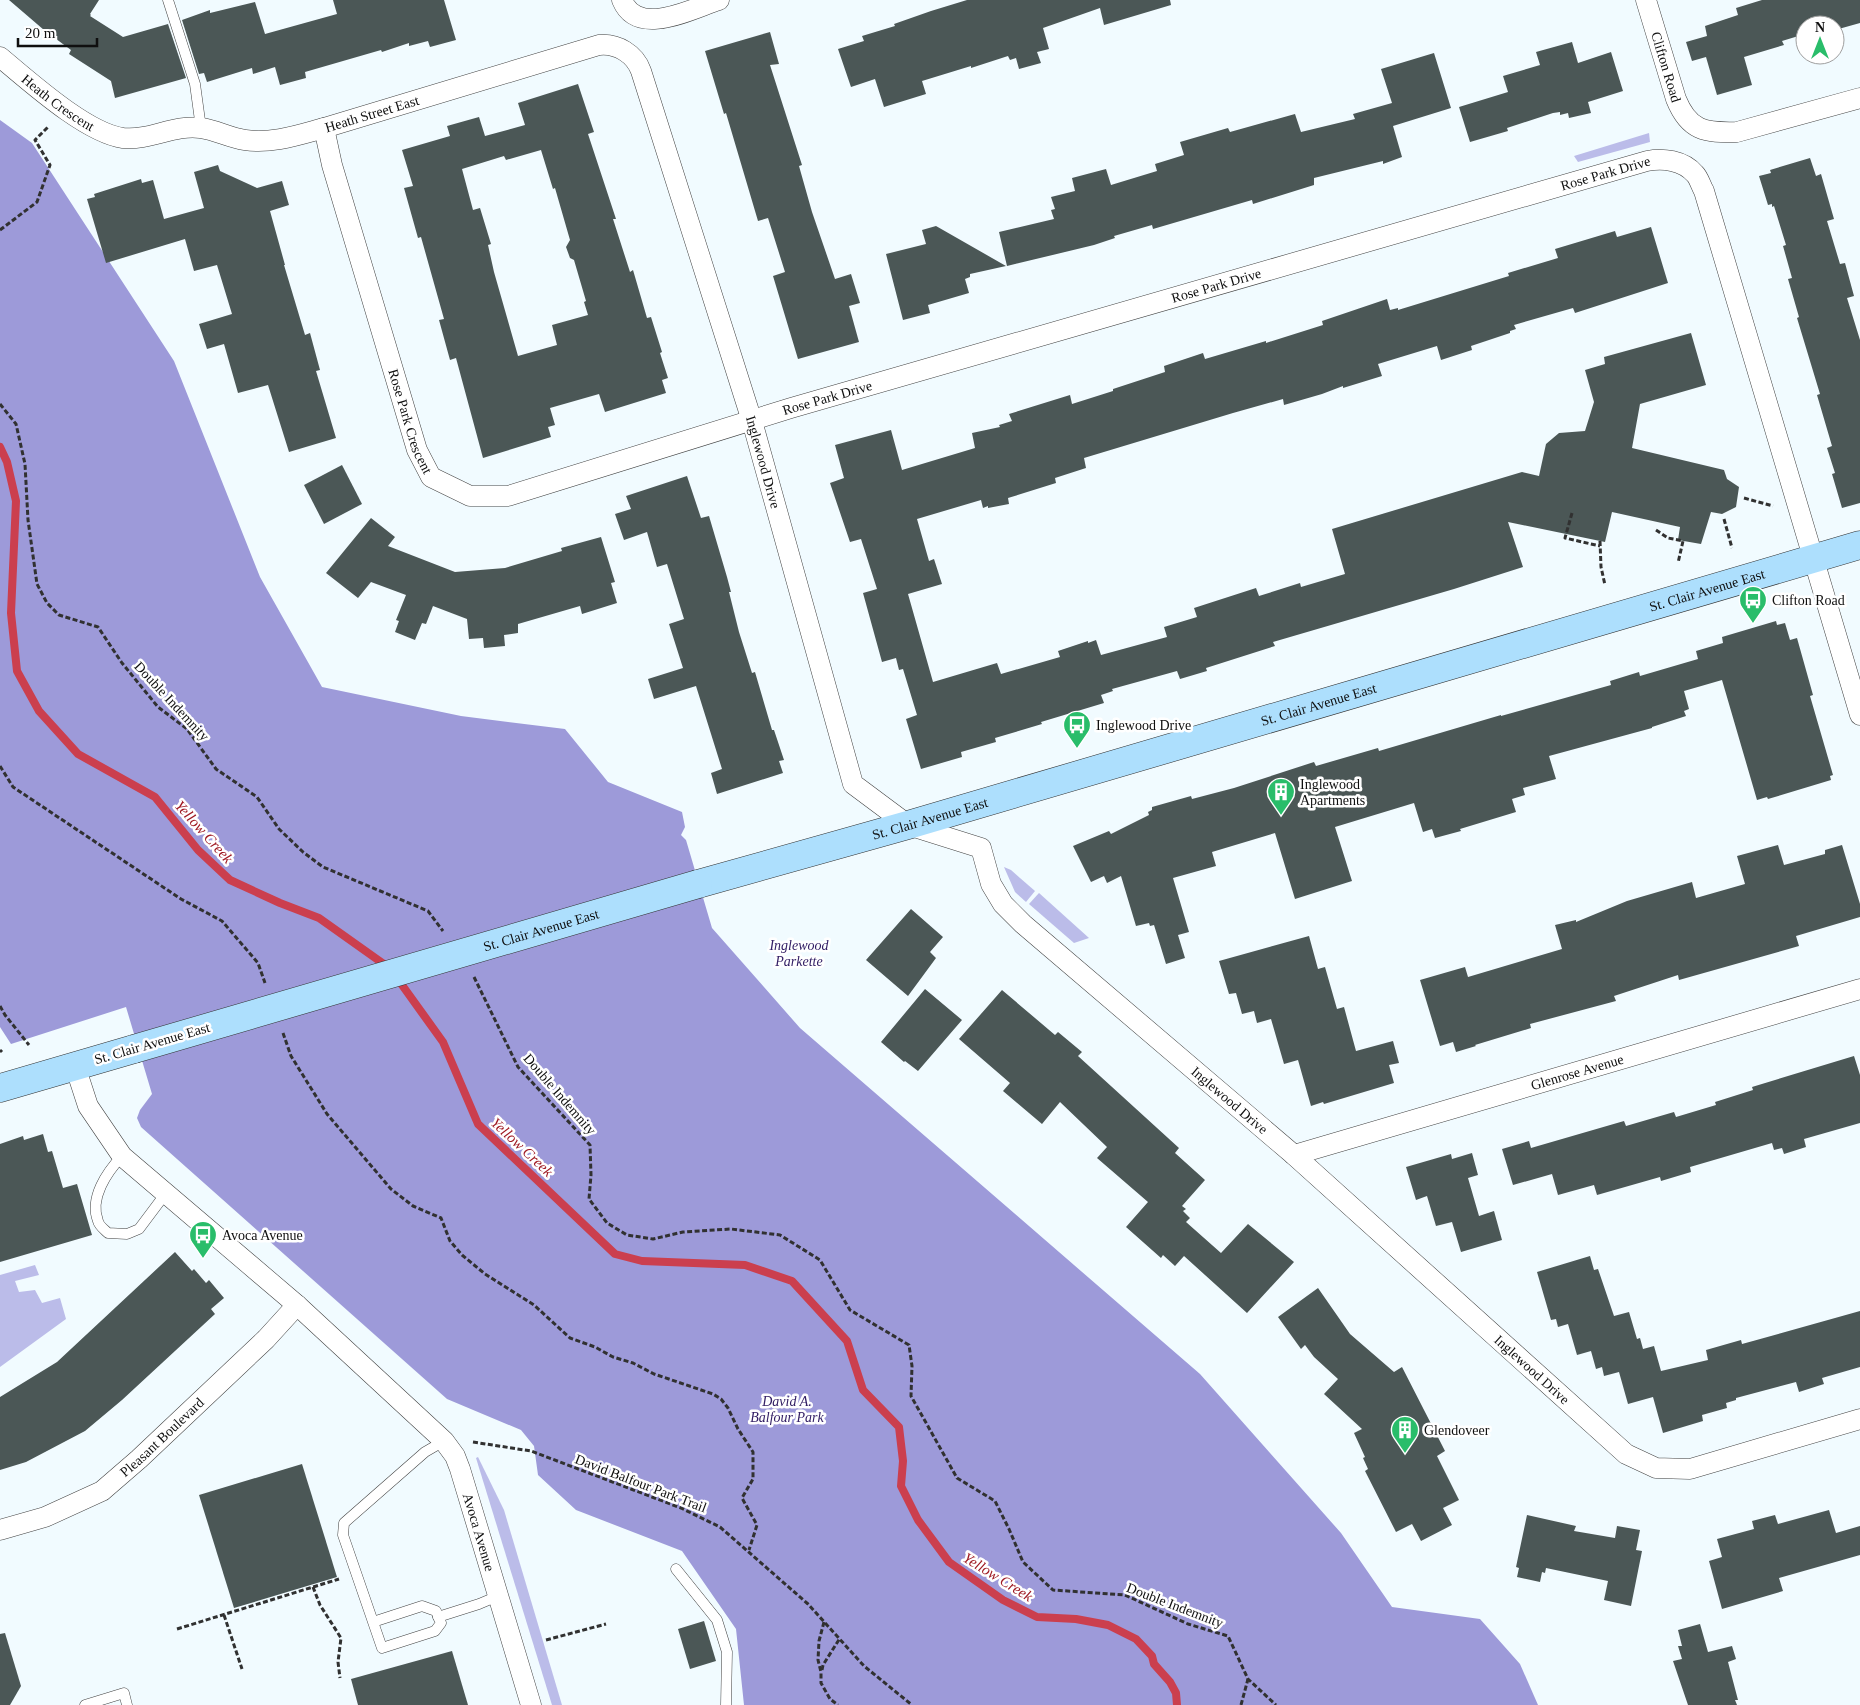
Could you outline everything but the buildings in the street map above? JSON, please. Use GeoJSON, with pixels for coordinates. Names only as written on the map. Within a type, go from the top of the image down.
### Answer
{"type":"FeatureCollection","features":[{"type":"Feature","properties":{"kind":"main road","name":"St. Clair Avenue East"},"geometry":{"type":"LineString","coordinates":[[0,1088],[698,884],[908,825],[1860,545]]}},
{"type":"Feature","properties":{"kind":"street"},"geometry":{"type":"LineString","coordinates":[[627,7],[647,20],[659,19],[719,0]]}},
{"type":"Feature","properties":{"kind":"street","name":"Clifton Road"},"geometry":{"type":"LineString","coordinates":[[1646,0],[1676,100],[1682,114],[1697,128],[1716,132],[1737,132],[1860,98]]}},
{"type":"Feature","properties":{"kind":"street","name":"Heath Street East"},"geometry":{"type":"LineString","coordinates":[[123,138],[148,136],[175,128],[201,128],[246,140],[279,140],[599,45],[609,44],[616,47]]}},
{"type":"Feature","properties":{"kind":"street","name":"Inglewood Drive"},"geometry":{"type":"LineString","coordinates":[[616,47],[632,56],[638,63],[752,421],[853,784],[908,825],[981,848],[991,884],[1003,904],[1023,924],[1294,1155],[1626,1454],[1656,1468],[1690,1469],[1860,1419]]}},
{"type":"Feature","properties":{"kind":"street","name":"Heath Crescent"},"geometry":{"type":"LineString","coordinates":[[0,57],[64,108],[101,131],[123,138]]}},
{"type":"Feature","properties":{"kind":"street","name":"Rose Park Crescent"},"geometry":{"type":"LineString","coordinates":[[324,128],[332,165],[417,450],[431,477],[470,496],[508,496],[752,421]]}},
{"type":"Feature","properties":{"kind":"street","name":"Rose Park Drive"},"geometry":{"type":"LineString","coordinates":[[752,421],[1647,160],[1660,159],[1682,164],[1695,174],[1704,191],[1812,558]]}},
{"type":"Feature","properties":{"kind":"street"},"geometry":{"type":"LineString","coordinates":[[1812,558],[1860,715]]}},
{"type":"Feature","properties":{"kind":"street","name":"Glenrose Avenue"},"geometry":{"type":"LineString","coordinates":[[1294,1155],[1860,989]]}},
{"type":"Feature","properties":{"kind":"street","name":"Avoca Avenue"},"geometry":{"type":"LineString","coordinates":[[75,1066],[88,1106],[122,1156],[298,1306],[444,1441],[455,1456],[531,1705]]}},
{"type":"Feature","properties":{"kind":"street","name":"Pleasant Boulevard"},"geometry":{"type":"LineString","coordinates":[[0,1530],[45,1517],[102,1491],[139,1459],[298,1306]]}},
{"type":"Feature","properties":{"kind":"lane"},"geometry":{"type":"LineString","coordinates":[[168,0],[195,84],[201,128]]}},
{"type":"Feature","properties":{"kind":"lane"},"geometry":{"type":"LineString","coordinates":[[122,1156],[111,1168],[96,1199],[98,1222],[108,1233],[127,1234],[139,1229],[166,1193]]}},
{"type":"Feature","properties":{"kind":"lane"},"geometry":{"type":"LineString","coordinates":[[373,1622],[422,1606],[436,1611],[441,1623],[436,1631],[382,1648],[356,1574],[343,1535],[344,1523],[425,1452],[444,1441]]}},
{"type":"Feature","properties":{"kind":"lane"},"geometry":{"type":"LineString","coordinates":[[676,1569],[717,1620],[727,1652],[728,1679],[726,1705]]}},
{"type":"Feature","properties":{"kind":"lane"},"geometry":{"type":"LineString","coordinates":[[438,1617],[480,1604],[498,1596]]}},
{"type":"Feature","properties":{"kind":"lane"},"geometry":{"type":"LineString","coordinates":[[85,1705],[124,1692],[128,1705]]}},
{"type":"Feature","properties":{"kind":"path"},"geometry":{"type":"LineString","coordinates":[[0,230],[37,202],[50,165],[35,140],[64,108]]}},
{"type":"Feature","properties":{"kind":"path","name":"Double Indemnity"},"geometry":{"type":"LineString","coordinates":[[0,404],[16,424],[24,464],[28,520],[37,584],[46,603],[59,615],[98,627],[122,663],[158,707],[187,729],[216,769],[257,797],[279,829],[303,852],[323,867],[428,911],[446,935]]}},
{"type":"Feature","properties":{"kind":"path"},"geometry":{"type":"LineString","coordinates":[[1744,498],[1776,507]]}},
{"type":"Feature","properties":{"kind":"path"},"geometry":{"type":"LineString","coordinates":[[1572,513],[1565,538],[1600,546]]}},
{"type":"Feature","properties":{"kind":"path"},"geometry":{"type":"LineString","coordinates":[[1724,520],[1732,548]]}},
{"type":"Feature","properties":{"kind":"path"},"geometry":{"type":"LineString","coordinates":[[1656,530],[1668,538],[1683,542],[1678,563]]}},
{"type":"Feature","properties":{"kind":"path"},"geometry":{"type":"LineString","coordinates":[[1600,541],[1604,585]]}},
{"type":"Feature","properties":{"kind":"path"},"geometry":{"type":"LineString","coordinates":[[0,766],[13,788],[181,899],[222,921],[258,963]]}},
{"type":"Feature","properties":{"kind":"path","name":"Double Indemnity"},"geometry":{"type":"LineString","coordinates":[[474,976],[518,1067],[590,1145],[591,1175],[588,1199],[607,1223],[627,1235],[653,1239],[683,1232],[731,1230],[780,1235],[820,1260],[850,1310],[909,1346],[912,1366],[912,1396],[957,1478],[995,1500],[1023,1562],[1053,1590],[1125,1595],[1188,1624],[1228,1636],[1248,1679],[1276,1705]]}},
{"type":"Feature","properties":{"kind":"path"},"geometry":{"type":"LineString","coordinates":[[0,1006],[29,1045]]}},
{"type":"Feature","properties":{"kind":"path"},"geometry":{"type":"LineString","coordinates":[[291,1056],[327,1114],[390,1189],[414,1206],[441,1218],[450,1241],[485,1274],[534,1306],[570,1338],[595,1347],[613,1357],[633,1363],[654,1374],[713,1394],[722,1399],[753,1452],[753,1479],[742,1498],[758,1525],[748,1550]]}},
{"type":"Feature","properties":{"kind":"path","name":"David Balfour Park Trail"},"geometry":{"type":"LineString","coordinates":[[444,1441],[472,1442],[531,1451],[681,1508],[720,1527],[808,1604],[864,1666],[912,1705]]}},
{"type":"Feature","properties":{"kind":"path"},"geometry":{"type":"LineString","coordinates":[[177,1629],[356,1574]]}},
{"type":"Feature","properties":{"kind":"path"},"geometry":{"type":"LineString","coordinates":[[313,1587],[320,1605],[341,1638],[338,1662],[340,1678]]}},
{"type":"Feature","properties":{"kind":"path"},"geometry":{"type":"LineString","coordinates":[[224,1615],[242,1669]]}},
{"type":"Feature","properties":{"kind":"path"},"geometry":{"type":"LineString","coordinates":[[821,1672],[818,1660],[819,1641],[824,1621]]}},
{"type":"Feature","properties":{"kind":"path"},"geometry":{"type":"LineString","coordinates":[[546,1640],[606,1624]]}},
{"type":"Feature","properties":{"kind":"path"},"geometry":{"type":"LineString","coordinates":[[838,1705],[830,1699],[821,1683],[821,1672],[822,1665],[840,1638]]}},
{"type":"Feature","properties":{"kind":"path"},"geometry":{"type":"LineString","coordinates":[[1241,1705],[1248,1679]]}},
{"type":"Feature","properties":{"kind":"path"},"geometry":{"type":"LineString","coordinates":[[830,1699],[830,1705]]}},
{"type":"Feature","properties":{"kind":"shaded area"},"geometry":{"type":"Polygon","coordinates":[[[1649,133],[1650,142],[1578,162],[1574,156],[1649,133]]]}},
{"type":"Feature","properties":{"kind":"shaded area"},"geometry":{"type":"Polygon","coordinates":[[[1004,867],[1011,870],[1035,891],[1026,902],[1015,892],[1004,867]]]}},
{"type":"Feature","properties":{"kind":"shaded area"},"geometry":{"type":"Polygon","coordinates":[[[1039,893],[1089,938],[1074,943],[1029,904],[1039,893]]]}},
{"type":"Feature","properties":{"kind":"shaded area"},"geometry":{"type":"Polygon","coordinates":[[[35,1265],[39,1275],[15,1281],[19,1292],[35,1290],[42,1303],[60,1298],[66,1319],[0,1367],[0,1275],[35,1265]]]}},
{"type":"Feature","properties":{"kind":"shaded area"},"geometry":{"type":"Polygon","coordinates":[[[478,1457],[504,1510],[562,1705],[552,1705],[476,1458],[478,1457]]]}},
{"type":"Feature","properties":{"kind":"green space","name":"David A. Balfour Park"},"geometry":{"type":"Polygon","coordinates":[[[0,120],[32,143],[174,361],[260,577],[322,687],[461,716],[565,729],[608,782],[682,812],[685,827],[681,835],[686,840],[712,928],[800,1028],[1200,1374],[1341,1533],[1392,1607],[1480,1619],[1520,1664],[1538,1705],[744,1705],[736,1629],[682,1551],[576,1510],[538,1475],[534,1446],[521,1430],[447,1399],[141,1127],[137,1118],[140,1110],[152,1094],[126,1007],[11,1044],[0,1027],[0,120]]]}},
{"type":"Feature","properties":{"kind":"waterway","name":"Yellow Creek"},"geometry":{"type":"LineString","coordinates":[[0,447],[7,462],[16,501],[11,613],[17,671],[39,711],[78,754],[155,797],[198,850],[230,880],[280,903],[319,918],[388,967]]}},
{"type":"Feature","properties":{"kind":"waterway","name":"Yellow Creek"},"geometry":{"type":"LineString","coordinates":[[397,978],[443,1042],[478,1124],[615,1254],[642,1261],[745,1265],[792,1281],[847,1341],[863,1390],[899,1427],[903,1461],[901,1486],[918,1520],[949,1562],[1003,1600],[1037,1617],[1076,1619],[1108,1625],[1136,1639],[1152,1656],[1154,1664],[1170,1682],[1176,1693],[1177,1705]]}},
{"type":"Feature","properties":{"kind":"place","name":"Clifton Road"},"geometry":{"type":"Point","coordinates":[1753,624]}},
{"type":"Feature","properties":{"kind":"place","name":"Inglewood Drive"},"geometry":{"type":"Point","coordinates":[1077,749]}},
{"type":"Feature","properties":{"kind":"place","name":"Inglewood Apartments"},"geometry":{"type":"Point","coordinates":[1281,816]}},
{"type":"Feature","properties":{"kind":"place","name":"Avoca Avenue"},"geometry":{"type":"Point","coordinates":[203,1259]}},
{"type":"Feature","properties":{"kind":"place","name":"Glendoveer"},"geometry":{"type":"Point","coordinates":[1405,1454]}},
{"type":"Feature","properties":{"kind":"park label","name":"Inglewood Parkette"},"geometry":{"type":"Point","coordinates":[799,954]}}]}
